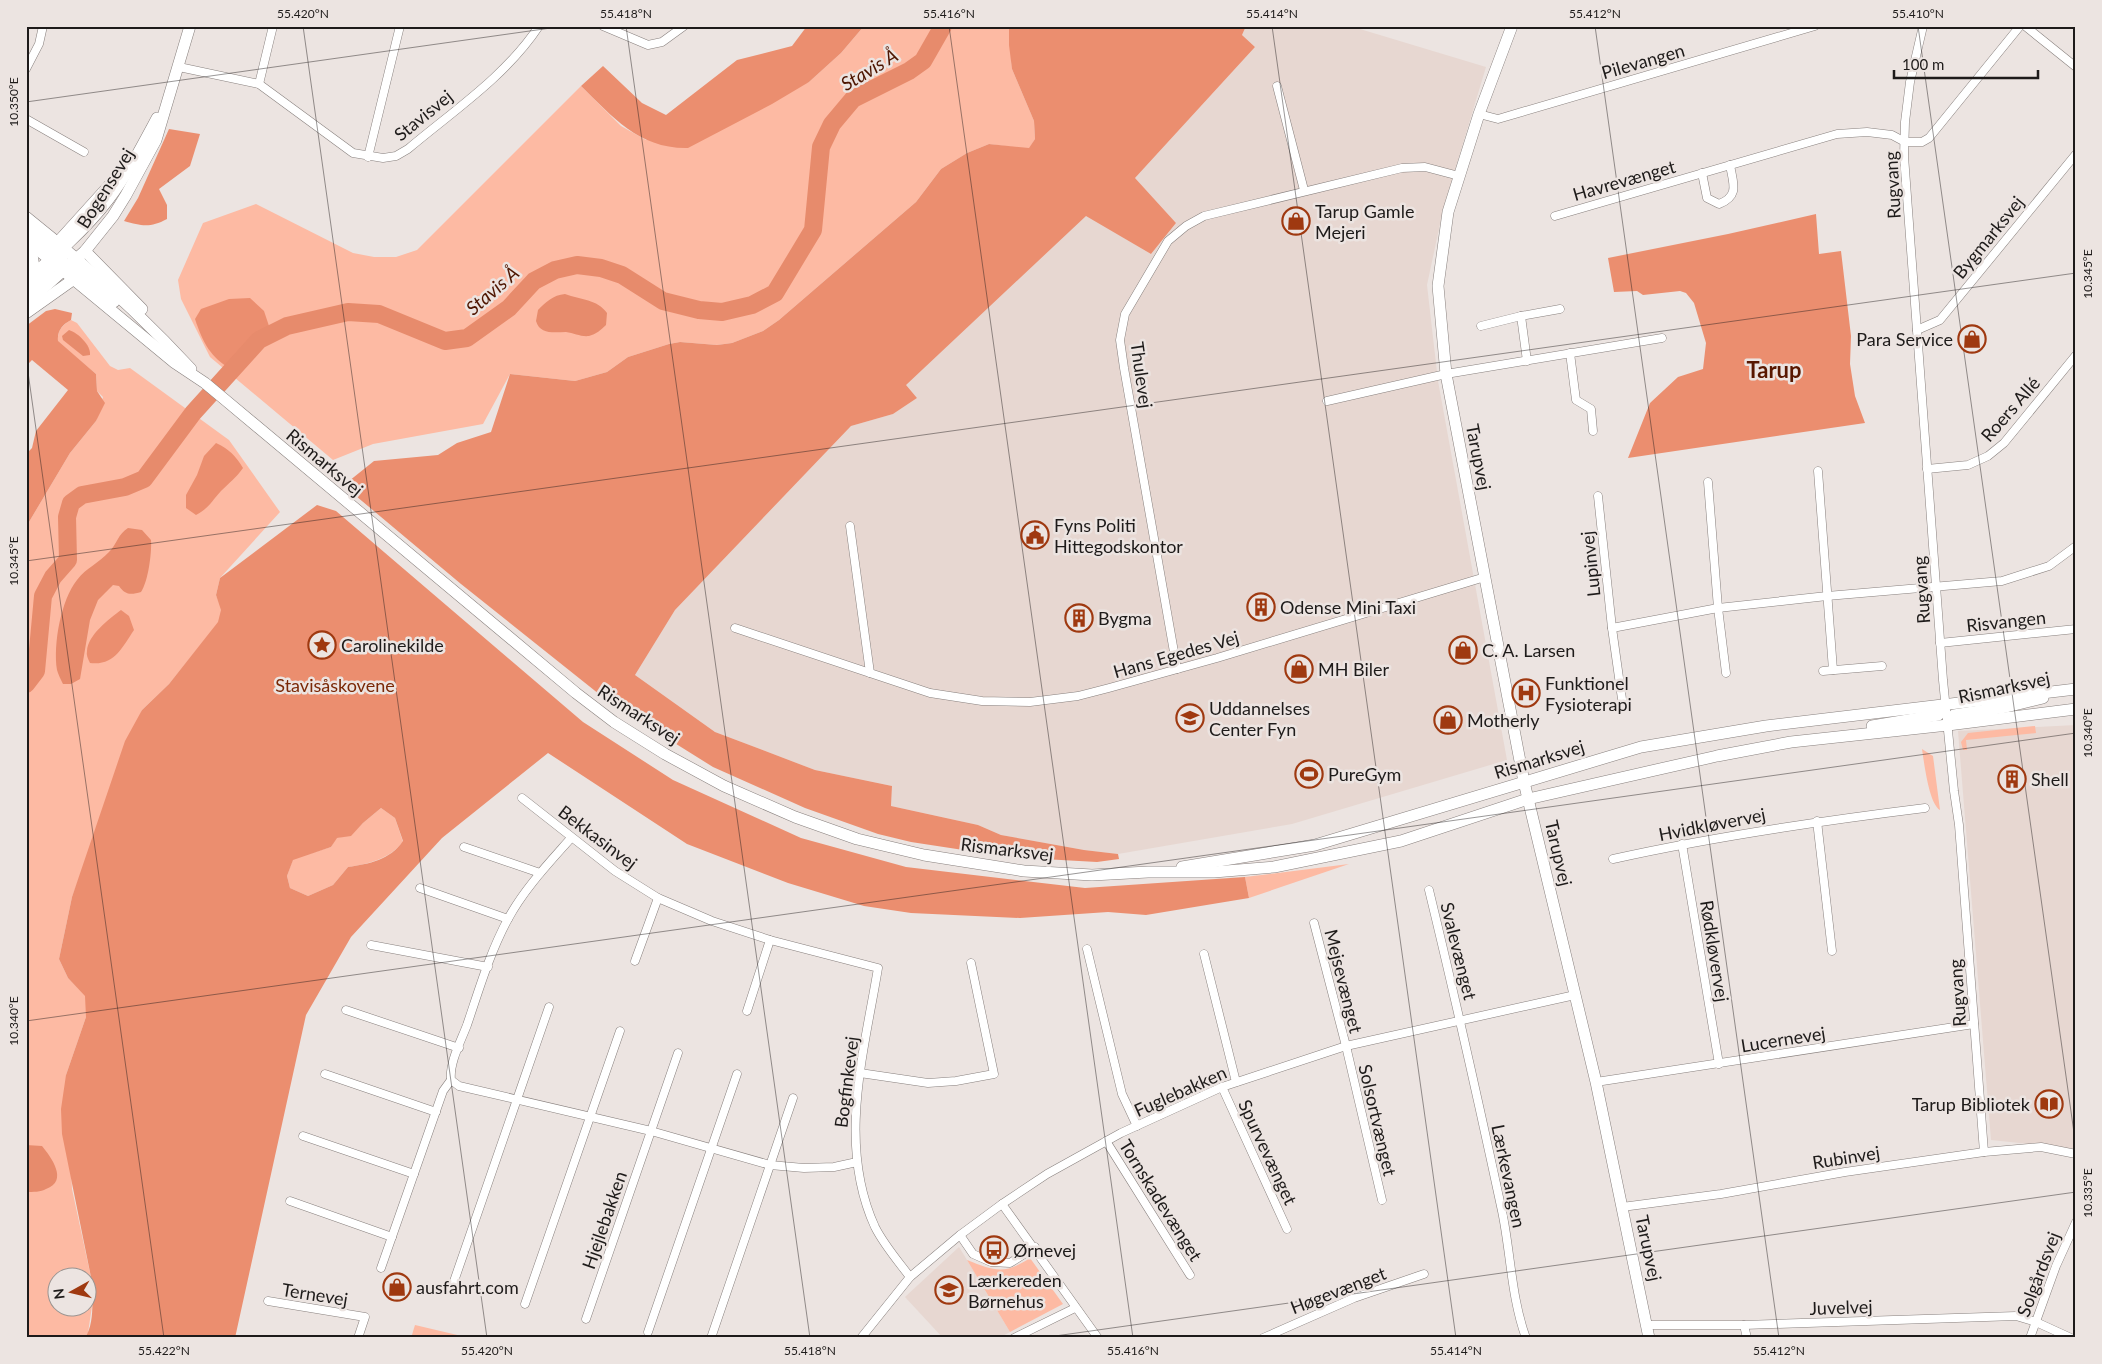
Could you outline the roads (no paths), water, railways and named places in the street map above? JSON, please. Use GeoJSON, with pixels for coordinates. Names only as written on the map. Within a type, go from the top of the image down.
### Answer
{"type":"FeatureCollection","features":[{"type":"Feature","properties":{"kind":"main road","name":"Bogensevej"},"geometry":{"type":"LineString","coordinates":[[26,304],[65,257],[113,216],[126,195],[156,140],[190,26]]}},
{"type":"Feature","properties":{"kind":"main road","name":"Tarupvej"},"geometry":{"type":"LineString","coordinates":[[1512,26],[1479,114],[1448,212],[1438,286],[1446,374],[1524,782],[1596,1082],[1649,1338]]}},
{"type":"Feature","properties":{"kind":"main road","name":"Bogensevej"},"geometry":{"type":"LineString","coordinates":[[140,151],[169,96]]}},
{"type":"Feature","properties":{"kind":"main road"},"geometry":{"type":"LineString","coordinates":[[65,257],[140,151]]}},
{"type":"Feature","properties":{"kind":"main road"},"geometry":{"type":"LineString","coordinates":[[26,292],[65,257],[108,213],[123,188],[140,151]]}},
{"type":"Feature","properties":{"kind":"main road","name":"Rismarksvej"},"geometry":{"type":"LineString","coordinates":[[26,217],[65,257],[74,279],[175,363],[204,383],[576,694],[614,722],[665,754],[724,786],[796,818],[857,839],[924,855],[1024,871],[1092,875],[1148,872],[1214,872],[1274,867],[1401,841],[1528,799],[1717,756],[1791,742],[1850,734],[1948,725],[2076,709]]}},
{"type":"Feature","properties":{"kind":"main road"},"geometry":{"type":"LineString","coordinates":[[26,228],[143,310],[204,383]]}},
{"type":"Feature","properties":{"kind":"main road","name":"Rismarksvej"},"geometry":{"type":"LineString","coordinates":[[26,240],[65,257]]}},
{"type":"Feature","properties":{"kind":"main road"},"geometry":{"type":"LineString","coordinates":[[26,250],[32,255],[31,277]]}},
{"type":"Feature","properties":{"kind":"main road","name":"Bogensevej"},"geometry":{"type":"LineString","coordinates":[[31,277],[65,257]]}},
{"type":"Feature","properties":{"kind":"main road"},"geometry":{"type":"LineString","coordinates":[[65,257],[159,339],[204,383]]}},
{"type":"Feature","properties":{"kind":"main road"},"geometry":{"type":"LineString","coordinates":[[26,314],[74,279]]}},
{"type":"Feature","properties":{"kind":"main road","name":"Rismarksvej"},"geometry":{"type":"LineString","coordinates":[[1148,872],[1316,845],[1641,747],[1766,726],[2075,689]]}},
{"type":"Feature","properties":{"kind":"main road","name":"Rismarksvej"},"geometry":{"type":"LineString","coordinates":[[1948,725],[1954,715],[2030,702],[2075,689]]}},
{"type":"Feature","properties":{"kind":"main road","name":"Rismarksvej"},"geometry":{"type":"LineString","coordinates":[[1850,734],[1876,725],[1938,715],[1944,710],[1945,704]]}},
{"type":"Feature","properties":{"kind":"street"},"geometry":{"type":"LineString","coordinates":[[26,69],[39,44],[43,26]]}},
{"type":"Feature","properties":{"kind":"street"},"geometry":{"type":"LineString","coordinates":[[259,84],[273,26]]}},
{"type":"Feature","properties":{"kind":"street"},"geometry":{"type":"LineString","coordinates":[[368,157],[400,26]]}},
{"type":"Feature","properties":{"kind":"street","name":"Stavisvej"},"geometry":{"type":"LineString","coordinates":[[179,67],[259,84],[353,153],[383,158],[396,156],[408,149],[509,64],[525,47],[539,26]]}},
{"type":"Feature","properties":{"kind":"street"},"geometry":{"type":"LineString","coordinates":[[603,26],[648,45],[662,42],[684,26]]}},
{"type":"Feature","properties":{"kind":"street","name":"Pilevangen"},"geometry":{"type":"LineString","coordinates":[[1479,114],[1498,119],[1814,26]]}},
{"type":"Feature","properties":{"kind":"street","name":"Rugvang"},"geometry":{"type":"LineString","coordinates":[[1923,26],[1910,82],[1904,156],[1940,643],[1959,826],[1984,1152]]}},
{"type":"Feature","properties":{"kind":"street"},"geometry":{"type":"LineString","coordinates":[[1905,142],[1922,142],[1929,138],[2020,26]]}},
{"type":"Feature","properties":{"kind":"street"},"geometry":{"type":"LineString","coordinates":[[2025,26],[2076,67]]}},
{"type":"Feature","properties":{"kind":"street"},"geometry":{"type":"LineString","coordinates":[[1277,86],[1304,190]]}},
{"type":"Feature","properties":{"kind":"street"},"geometry":{"type":"LineString","coordinates":[[26,119],[84,152]]}},
{"type":"Feature","properties":{"kind":"street","name":"Havrevænget"},"geometry":{"type":"LineString","coordinates":[[1555,216],[1837,134],[1868,132],[1892,135],[1905,142]]}},
{"type":"Feature","properties":{"kind":"street","name":"Bygmarksvej"},"geometry":{"type":"LineString","coordinates":[[1917,330],[1940,320],[2076,154]]}},
{"type":"Feature","properties":{"kind":"street","name":"Havrevænget"},"geometry":{"type":"LineString","coordinates":[[1702,173],[1707,198],[1719,204],[1729,200],[1734,191],[1730,165]]}},
{"type":"Feature","properties":{"kind":"street","name":"Thulevej"},"geometry":{"type":"LineString","coordinates":[[1177,669],[1124,368],[1120,340],[1126,314],[1168,241],[1186,226],[1204,216],[1304,190],[1402,168],[1425,167],[1459,176]]}},
{"type":"Feature","properties":{"kind":"street"},"geometry":{"type":"LineString","coordinates":[[1481,326],[1560,309]]}},
{"type":"Feature","properties":{"kind":"street"},"geometry":{"type":"LineString","coordinates":[[1521,316],[1527,361]]}},
{"type":"Feature","properties":{"kind":"street"},"geometry":{"type":"LineString","coordinates":[[1327,401],[1446,374],[1662,338]]}},
{"type":"Feature","properties":{"kind":"street"},"geometry":{"type":"LineString","coordinates":[[1570,353],[1576,400],[1590,408],[1593,431]]}},
{"type":"Feature","properties":{"kind":"street","name":"Roers Allé"},"geometry":{"type":"LineString","coordinates":[[1927,469],[1968,465],[1988,456],[2004,443],[2076,355]]}},
{"type":"Feature","properties":{"kind":"street"},"geometry":{"type":"LineString","coordinates":[[1818,471],[1833,670]]}},
{"type":"Feature","properties":{"kind":"street"},"geometry":{"type":"LineString","coordinates":[[1708,482],[1718,608],[1726,673]]}},
{"type":"Feature","properties":{"kind":"street","name":"Lupinvej"},"geometry":{"type":"LineString","coordinates":[[1598,496],[1612,628],[1622,699]]}},
{"type":"Feature","properties":{"kind":"street"},"geometry":{"type":"LineString","coordinates":[[850,526],[870,673]]}},
{"type":"Feature","properties":{"kind":"street"},"geometry":{"type":"LineString","coordinates":[[1612,628],[1718,608],[1827,596],[2002,582],[2049,566],[2076,546]]}},
{"type":"Feature","properties":{"kind":"street","name":"Hans Egedes Vej"},"geometry":{"type":"LineString","coordinates":[[735,628],[930,693],[982,701],[1030,702],[1078,696],[1177,669],[1485,576]]}},
{"type":"Feature","properties":{"kind":"street","name":"Risvangen"},"geometry":{"type":"LineString","coordinates":[[1940,643],[2076,629]]}},
{"type":"Feature","properties":{"kind":"street"},"geometry":{"type":"LineString","coordinates":[[1823,671],[1882,666]]}},
{"type":"Feature","properties":{"kind":"street","name":"Bekkasinvej"},"geometry":{"type":"LineString","coordinates":[[522,798],[615,871],[658,898],[712,921],[770,940],[878,968]]}},
{"type":"Feature","properties":{"kind":"street","name":"Hvidkløvervej"},"geometry":{"type":"LineString","coordinates":[[1613,859],[1682,844],[1816,821],[1925,808]]}},
{"type":"Feature","properties":{"kind":"street"},"geometry":{"type":"LineString","coordinates":[[1816,821],[1832,951]]}},
{"type":"Feature","properties":{"kind":"street"},"geometry":{"type":"LineString","coordinates":[[381,1268],[443,1091],[451,1080],[450,1073],[488,967],[508,919],[540,873],[571,838]]}},
{"type":"Feature","properties":{"kind":"street","name":"Rødkløvervej"},"geometry":{"type":"LineString","coordinates":[[1682,844],[1719,1064]]}},
{"type":"Feature","properties":{"kind":"street"},"geometry":{"type":"LineString","coordinates":[[464,847],[540,873]]}},
{"type":"Feature","properties":{"kind":"street"},"geometry":{"type":"LineString","coordinates":[[420,888],[508,919]]}},
{"type":"Feature","properties":{"kind":"street","name":"Svalevænget"},"geometry":{"type":"LineString","coordinates":[[1429,890],[1461,1020]]}},
{"type":"Feature","properties":{"kind":"street"},"geometry":{"type":"LineString","coordinates":[[634,961],[658,898]]}},
{"type":"Feature","properties":{"kind":"street","name":"Mejsevænget"},"geometry":{"type":"LineString","coordinates":[[1314,923],[1346,1046]]}},
{"type":"Feature","properties":{"kind":"street"},"geometry":{"type":"LineString","coordinates":[[748,1012],[770,940]]}},
{"type":"Feature","properties":{"kind":"street"},"geometry":{"type":"LineString","coordinates":[[371,945],[488,967]]}},
{"type":"Feature","properties":{"kind":"street"},"geometry":{"type":"LineString","coordinates":[[1087,949],[1122,1094],[1137,1126]]}},
{"type":"Feature","properties":{"kind":"street"},"geometry":{"type":"LineString","coordinates":[[1204,954],[1236,1082]]}},
{"type":"Feature","properties":{"kind":"street"},"geometry":{"type":"LineString","coordinates":[[860,1073],[928,1083],[956,1081],[994,1074],[971,963]]}},
{"type":"Feature","properties":{"kind":"street","name":"Bogfinkevej"},"geometry":{"type":"LineString","coordinates":[[878,968],[860,1073],[854,1133],[857,1162],[862,1192],[876,1227],[891,1253],[910,1277]]}},
{"type":"Feature","properties":{"kind":"street","name":"Fuglebakken"},"geometry":{"type":"LineString","coordinates":[[861,1338],[910,1277],[960,1235],[1047,1174],[1106,1140],[1222,1087],[1346,1046],[1575,995]]}},
{"type":"Feature","properties":{"kind":"street"},"geometry":{"type":"LineString","coordinates":[[452,1287],[549,1007]]}},
{"type":"Feature","properties":{"kind":"street"},"geometry":{"type":"LineString","coordinates":[[346,1010],[459,1048]]}},
{"type":"Feature","properties":{"kind":"street","name":"Lærkevangen"},"geometry":{"type":"LineString","coordinates":[[1461,1020],[1504,1222],[1514,1298],[1526,1338]]}},
{"type":"Feature","properties":{"kind":"street","name":"Lucernevej"},"geometry":{"type":"LineString","coordinates":[[1596,1082],[1974,1024]]}},
{"type":"Feature","properties":{"kind":"street"},"geometry":{"type":"LineString","coordinates":[[525,1304],[620,1031]]}},
{"type":"Feature","properties":{"kind":"street","name":"Solsortvænget"},"geometry":{"type":"LineString","coordinates":[[1346,1046],[1382,1200]]}},
{"type":"Feature","properties":{"kind":"street","name":"Hjejlebakken"},"geometry":{"type":"LineString","coordinates":[[586,1319],[678,1053]]}},
{"type":"Feature","properties":{"kind":"street"},"geometry":{"type":"LineString","coordinates":[[325,1074],[436,1112]]}},
{"type":"Feature","properties":{"kind":"street"},"geometry":{"type":"LineString","coordinates":[[648,1332],[737,1074]]}},
{"type":"Feature","properties":{"kind":"street"},"geometry":{"type":"LineString","coordinates":[[451,1080],[459,1086],[651,1131],[770,1165],[804,1168],[834,1167],[857,1162]]}},
{"type":"Feature","properties":{"kind":"street","name":"Spurvevænget"},"geometry":{"type":"LineString","coordinates":[[1222,1087],[1287,1229]]}},
{"type":"Feature","properties":{"kind":"street"},"geometry":{"type":"LineString","coordinates":[[711,1338],[793,1098]]}},
{"type":"Feature","properties":{"kind":"street"},"geometry":{"type":"LineString","coordinates":[[303,1136],[414,1174]]}},
{"type":"Feature","properties":{"kind":"street","name":"Tornskadevænget"},"geometry":{"type":"LineString","coordinates":[[1106,1140],[1190,1275]]}},
{"type":"Feature","properties":{"kind":"street","name":"Rubinvej"},"geometry":{"type":"LineString","coordinates":[[1622,1207],[1721,1194],[1845,1172],[1984,1152],[2041,1148],[2076,1154]]}},
{"type":"Feature","properties":{"kind":"street"},"geometry":{"type":"LineString","coordinates":[[290,1201],[392,1237]]}},
{"type":"Feature","properties":{"kind":"street"},"geometry":{"type":"LineString","coordinates":[[1002,1204],[1098,1338]]}},
{"type":"Feature","properties":{"kind":"street","name":"Solgårdsvej"},"geometry":{"type":"LineString","coordinates":[[2030,1338],[2056,1266],[2076,1222]]}},
{"type":"Feature","properties":{"kind":"street"},"geometry":{"type":"LineString","coordinates":[[960,1235],[974,1254],[991,1262],[1010,1263],[1034,1247]]}},
{"type":"Feature","properties":{"kind":"street","name":"Høgevænget"},"geometry":{"type":"LineString","coordinates":[[1263,1338],[1354,1298],[1424,1274]]}},
{"type":"Feature","properties":{"kind":"street","name":"Ternevej"},"geometry":{"type":"LineString","coordinates":[[268,1301],[365,1317],[358,1338]]}},
{"type":"Feature","properties":{"kind":"street"},"geometry":{"type":"LineString","coordinates":[[1014,1338],[1075,1308]]}},
{"type":"Feature","properties":{"kind":"street","name":"Juvelvej"},"geometry":{"type":"LineString","coordinates":[[1646,1325],[1744,1325],[2016,1316],[2036,1322],[2071,1338]]}},
{"type":"Feature","properties":{"kind":"street"},"geometry":{"type":"LineString","coordinates":[[1744,1325],[1747,1338]]}},
{"type":"Feature","properties":{"kind":"waterway","name":"Stavis Å"},"geometry":{"type":"LineString","coordinates":[[26,684],[36,671],[43,596],[53,577],[68,560],[67,517],[71,503],[82,495],[125,487],[144,479],[193,413],[259,340],[287,326],[348,312],[379,314],[445,341],[467,338],[509,308],[534,281],[555,270],[577,265],[601,268],[622,275],[663,301],[699,310],[722,312],[752,305],[775,293],[813,230],[821,147],[832,124],[853,99],[909,71],[923,61],[943,26]]}},
{"type":"Feature","properties":{"kind":"place","name":"Tarup Gamle Mejeri"},"geometry":{"type":"Point","coordinates":[1296,221]}},
{"type":"Feature","properties":{"kind":"place","name":"Para Service"},"geometry":{"type":"Point","coordinates":[1972,339]}},
{"type":"Feature","properties":{"kind":"place","name":"Fyns Politi Hittegodskontor"},"geometry":{"type":"Point","coordinates":[1035,535]}},
{"type":"Feature","properties":{"kind":"place","name":"Odense Mini Taxi"},"geometry":{"type":"Point","coordinates":[1261,607]}},
{"type":"Feature","properties":{"kind":"place","name":"Bygma"},"geometry":{"type":"Point","coordinates":[1079,618]}},
{"type":"Feature","properties":{"kind":"place","name":"Carolinekilde"},"geometry":{"type":"Point","coordinates":[322,645]}},
{"type":"Feature","properties":{"kind":"place","name":"C. A. Larsen"},"geometry":{"type":"Point","coordinates":[1463,650]}},
{"type":"Feature","properties":{"kind":"place","name":"MH Biler"},"geometry":{"type":"Point","coordinates":[1299,669]}},
{"type":"Feature","properties":{"kind":"place","name":"Funktionel Fysioterapi"},"geometry":{"type":"Point","coordinates":[1526,693]}},
{"type":"Feature","properties":{"kind":"place","name":"Uddannelses Center Fyn"},"geometry":{"type":"Point","coordinates":[1190,718]}},
{"type":"Feature","properties":{"kind":"place","name":"Motherly"},"geometry":{"type":"Point","coordinates":[1448,720]}},
{"type":"Feature","properties":{"kind":"place","name":"PureGym"},"geometry":{"type":"Point","coordinates":[1309,774]}},
{"type":"Feature","properties":{"kind":"place","name":"Shell"},"geometry":{"type":"Point","coordinates":[2012,779]}},
{"type":"Feature","properties":{"kind":"place","name":"Tarup Bibliotek"},"geometry":{"type":"Point","coordinates":[2049,1104]}},
{"type":"Feature","properties":{"kind":"place","name":"Ørnevej"},"geometry":{"type":"Point","coordinates":[994,1250]}},
{"type":"Feature","properties":{"kind":"place","name":"ausfahrt.com"},"geometry":{"type":"Point","coordinates":[397,1287]}},
{"type":"Feature","properties":{"kind":"place","name":"Lærkereden Børnehus"},"geometry":{"type":"Point","coordinates":[949,1290]}},
{"type":"Feature","properties":{"kind":"district","name":"Tarup"},"geometry":{"type":"Point","coordinates":[1774,369]}},
{"type":"Feature","properties":{"kind":"park label","name":"Stavisåskovene"},"geometry":{"type":"Point","coordinates":[335,685]}}]}
